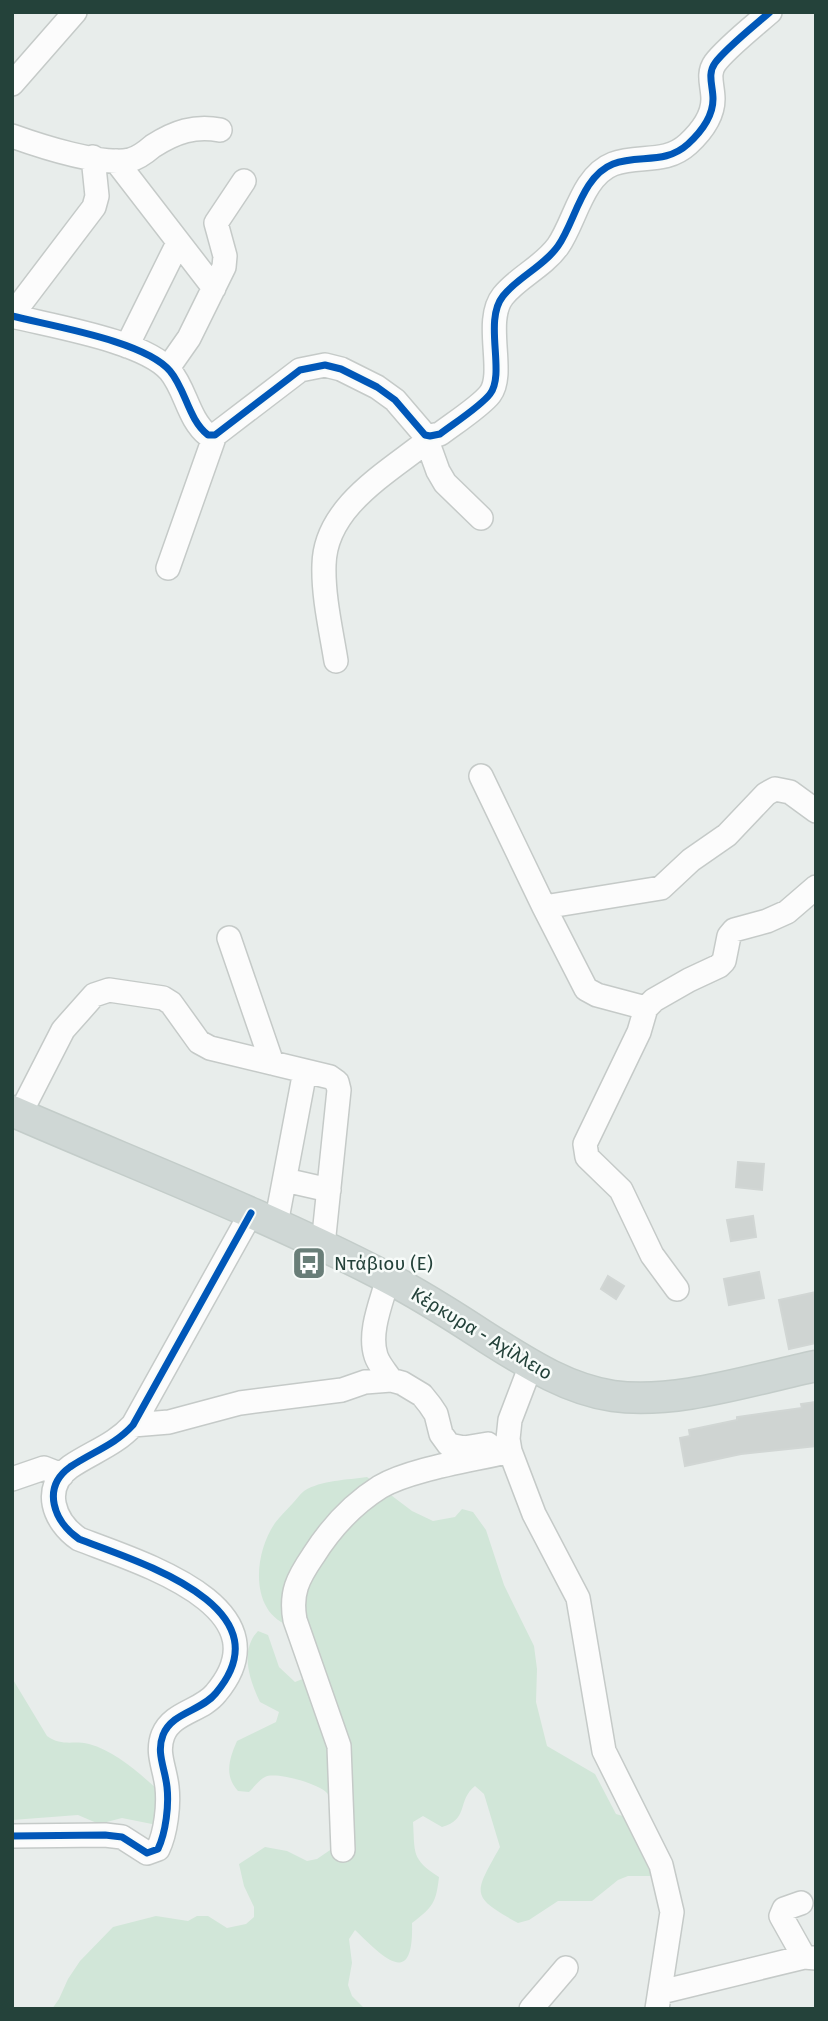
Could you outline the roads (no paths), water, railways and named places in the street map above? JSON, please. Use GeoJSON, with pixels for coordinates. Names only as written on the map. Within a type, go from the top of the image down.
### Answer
{"type":"FeatureCollection","features":[{"type":"Feature","properties":{"kind":"main road","name":"Κέρκυρα - Αχίλλειο"},"geometry":{"type":"LineString","coordinates":[[16,1113],[323,1245],[388,1278],[531,1365],[590,1391],[636,1397],[700,1391],[816,1366]]}},
{"type":"Feature","properties":{"kind":"street"},"geometry":{"type":"LineString","coordinates":[[12,84],[75,12]]}},
{"type":"Feature","properties":{"kind":"street"},"geometry":{"type":"LineString","coordinates":[[336,661],[324,565],[329,536],[339,516],[426,438],[440,434],[491,394],[495,379],[495,318],[504,295],[543,263],[558,246],[592,180],[612,164],[666,157],[679,152],[689,143],[705,125],[711,112],[713,98],[710,76],[715,64],[770,12]]}},
{"type":"Feature","properties":{"kind":"street"},"geometry":{"type":"LineString","coordinates":[[12,136],[41,146],[116,161],[137,158],[184,130],[206,127],[220,130]]}},
{"type":"Feature","properties":{"kind":"street"},"geometry":{"type":"LineString","coordinates":[[93,158],[97,196],[94,207],[12,315],[127,346],[157,358],[176,379],[198,427],[208,435],[215,435]]}},
{"type":"Feature","properties":{"kind":"street"},"geometry":{"type":"LineString","coordinates":[[116,161],[214,288]]}},
{"type":"Feature","properties":{"kind":"street"},"geometry":{"type":"LineString","coordinates":[[168,368],[189,338],[226,262],[216,223],[244,181]]}},
{"type":"Feature","properties":{"kind":"street"},"geometry":{"type":"LineString","coordinates":[[127,346],[178,243]]}},
{"type":"Feature","properties":{"kind":"street"},"geometry":{"type":"LineString","coordinates":[[169,568],[215,435],[300,370],[325,365],[341,369],[377,387],[395,400],[426,438],[445,483],[481,518]]}},
{"type":"Feature","properties":{"kind":"street"},"geometry":{"type":"LineString","coordinates":[[481,776],[586,989],[597,995],[646,1008]]}},
{"type":"Feature","properties":{"kind":"street"},"geometry":{"type":"LineString","coordinates":[[544,907],[661,888],[691,860],[727,835],[766,794],[775,789],[790,792],[816,811]]}},
{"type":"Feature","properties":{"kind":"street"},"geometry":{"type":"LineString","coordinates":[[677,1289],[652,1255],[621,1190],[590,1161],[584,1148],[586,1139],[639,1032],[646,1008],[654,1000],[719,966],[724,958],[729,936],[734,930],[787,912],[816,887]]}},
{"type":"Feature","properties":{"kind":"street"},"geometry":{"type":"LineString","coordinates":[[229,938],[272,1063]]}},
{"type":"Feature","properties":{"kind":"street"},"geometry":{"type":"LineString","coordinates":[[16,1113],[62,1030],[94,995],[109,990],[163,998],[178,1010],[199,1042],[228,1054],[330,1077],[338,1086],[323,1245]]}},
{"type":"Feature","properties":{"kind":"street"},"geometry":{"type":"LineString","coordinates":[[12,1836],[105,1835],[122,1838],[147,1853],[158,1849],[167,1807],[167,1786],[160,1752],[164,1733],[176,1718],[186,1715],[215,1695],[229,1672],[234,1657],[232,1629],[216,1607],[186,1585],[162,1572],[79,1539],[67,1531],[57,1516],[54,1495],[62,1475],[69,1467],[122,1437],[133,1425],[263,1219],[285,1181],[305,1071]]}},
{"type":"Feature","properties":{"kind":"street"},"geometry":{"type":"LineString","coordinates":[[285,1181],[329,1190]]}},
{"type":"Feature","properties":{"kind":"street"},"geometry":{"type":"LineString","coordinates":[[388,1278],[377,1320],[374,1348],[379,1363],[391,1380]]}},
{"type":"Feature","properties":{"kind":"street"},"geometry":{"type":"LineString","coordinates":[[531,1365],[516,1401],[509,1445],[534,1514],[578,1598],[604,1751],[661,1865],[672,1912],[659,2001],[810,1958],[781,1916],[784,1909],[801,1903]]}},
{"type":"Feature","properties":{"kind":"street"},"geometry":{"type":"LineString","coordinates":[[133,1425],[169,1422],[240,1403],[342,1390],[365,1382],[391,1380],[413,1390],[430,1405],[436,1414],[441,1434],[449,1445],[471,1448],[509,1445]]}},
{"type":"Feature","properties":{"kind":"street"},"geometry":{"type":"LineString","coordinates":[[343,1850],[339,1746],[295,1620],[292,1606],[296,1583],[325,1537],[350,1511],[380,1487],[401,1477],[509,1445]]}},
{"type":"Feature","properties":{"kind":"street"},"geometry":{"type":"LineString","coordinates":[[12,1479],[44,1468],[62,1475]]}},
{"type":"Feature","properties":{"kind":"street"},"geometry":{"type":"LineString","coordinates":[[531,2009],[566,1968]]}},
{"type":"Feature","properties":{"kind":"place","name":"Ντάβιου (E)"},"geometry":{"type":"Point","coordinates":[309,1263]}}]}
